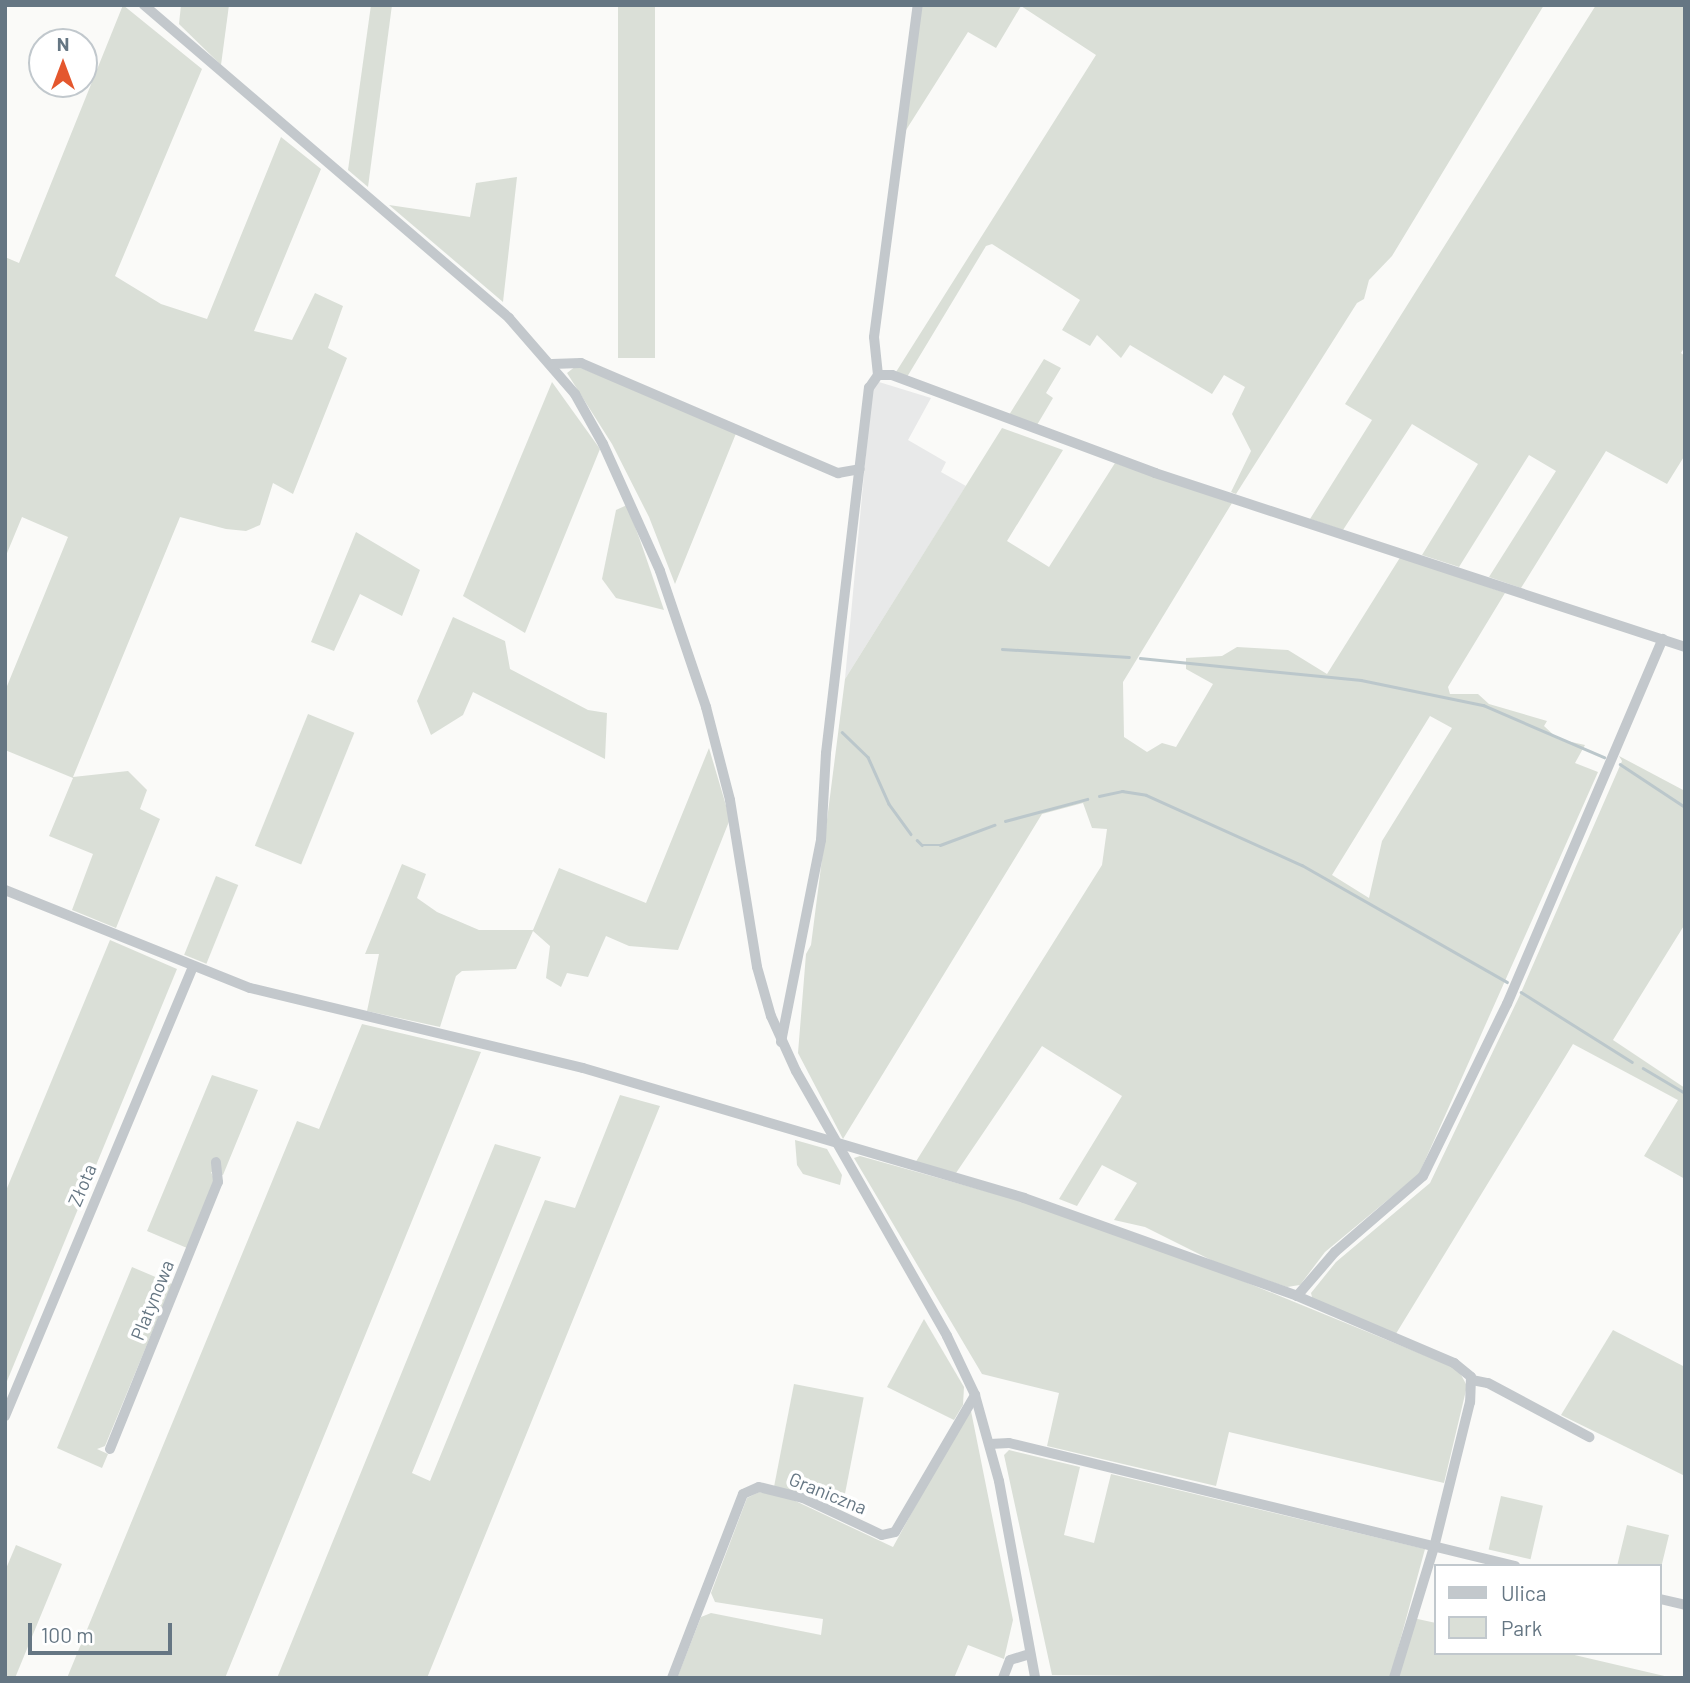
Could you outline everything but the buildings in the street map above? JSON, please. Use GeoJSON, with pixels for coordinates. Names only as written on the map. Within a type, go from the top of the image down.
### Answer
{"type":"FeatureCollection","features":[{"type":"Feature","properties":{"kind":"street"},"geometry":{"type":"LineString","coordinates":[[144,5],[509,318],[552,363],[575,394],[628,496],[706,707],[730,800],[757,967],[781,1042],[837,1146],[947,1336],[975,1395],[990,1444],[1035,1678]]}},
{"type":"Feature","properties":{"kind":"street"},"geometry":{"type":"LineString","coordinates":[[781,1042],[821,840],[826,753],[869,388],[878,375],[874,337],[918,5]]}},
{"type":"Feature","properties":{"kind":"street"},"geometry":{"type":"LineString","coordinates":[[552,363],[581,363],[838,474],[860,469]]}},
{"type":"Feature","properties":{"kind":"street"},"geometry":{"type":"LineString","coordinates":[[878,375],[892,375],[1155,473],[1685,647]]}},
{"type":"Feature","properties":{"kind":"street"},"geometry":{"type":"LineString","coordinates":[[1297,1296],[1335,1252],[1415,1185],[1430,1165],[1507,1004],[1663,639]]}},
{"type":"Feature","properties":{"kind":"street"},"geometry":{"type":"LineString","coordinates":[[5,890],[192,968],[290,1000],[583,1069],[837,1146],[1080,1215],[1297,1296],[1454,1363],[1472,1380],[1488,1383],[1589,1437]]}},
{"type":"Feature","properties":{"kind":"street","name":"Złota"},"geometry":{"type":"LineString","coordinates":[[5,1416],[192,968]]}},
{"type":"Feature","properties":{"kind":"street","name":"Platynowa"},"geometry":{"type":"LineString","coordinates":[[110,1449],[218,1182],[216,1162]]}},
{"type":"Feature","properties":{"kind":"street"},"geometry":{"type":"LineString","coordinates":[[1394,1678],[1434,1547],[1472,1380]]}},
{"type":"Feature","properties":{"kind":"street","name":"Graniczna"},"geometry":{"type":"LineString","coordinates":[[672,1678],[743,1494],[759,1487],[803,1498],[882,1535],[895,1532],[975,1395]]}},
{"type":"Feature","properties":{"kind":"street"},"geometry":{"type":"LineString","coordinates":[[990,1444],[1009,1443],[1506,1564]]}},
{"type":"Feature","properties":{"kind":"street"},"geometry":{"type":"LineString","coordinates":[[1662,1599],[1685,1605]]}},
{"type":"Feature","properties":{"kind":"street"},"geometry":{"type":"LineString","coordinates":[[1003,1678],[1010,1660],[1030,1654]]}},
{"type":"Feature","properties":{"kind":"shaded area"},"geometry":{"type":"Polygon","coordinates":[[[879,382],[931,398],[908,440],[946,462],[941,472],[966,486],[845,679],[872,388],[879,382]]]}},
{"type":"Feature","properties":{"kind":"green space"},"geometry":{"type":"Polygon","coordinates":[[[123,5],[202,69],[115,276],[161,304],[207,319],[281,137],[321,169],[254,331],[292,340],[315,293],[343,306],[328,348],[347,358],[293,494],[273,483],[260,525],[246,531],[226,529],[180,517],[73,777],[128,771],[147,790],[140,809],[160,819],[116,928],[72,910],[93,854],[49,836],[73,778],[5,750],[5,691],[68,537],[22,517],[5,558],[5,257],[19,263],[86,98],[98,98],[98,67],[123,5]]]}},
{"type":"Feature","properties":{"kind":"green space"},"geometry":{"type":"Polygon","coordinates":[[[181,5],[229,5],[221,65],[179,24],[181,5]]]}},
{"type":"Feature","properties":{"kind":"green space"},"geometry":{"type":"Polygon","coordinates":[[[371,5],[392,5],[368,187],[348,170],[371,5]]]}},
{"type":"Feature","properties":{"kind":"green space"},"geometry":{"type":"Polygon","coordinates":[[[618,5],[655,5],[655,358],[618,358],[618,5]]]}},
{"type":"Feature","properties":{"kind":"green space"},"geometry":{"type":"Polygon","coordinates":[[[921,5],[1544,5],[1392,256],[1369,280],[1364,299],[1357,303],[1236,494],[1231,492],[1251,451],[1232,414],[1245,387],[1224,375],[1212,394],[1130,345],[1121,358],[1097,335],[1090,346],[1062,330],[1080,300],[992,244],[986,246],[907,377],[896,372],[1096,55],[1021,6],[996,48],[968,32],[901,138],[921,5]]]}},
{"type":"Feature","properties":{"kind":"green space"},"geometry":{"type":"Polygon","coordinates":[[[1596,5],[1685,5],[1685,346],[1681,353],[1685,356],[1685,455],[1667,484],[1606,451],[1521,588],[1489,577],[1556,471],[1529,455],[1459,567],[1422,555],[1478,464],[1412,424],[1343,530],[1310,519],[1372,420],[1345,404],[1596,5]]]}},
{"type":"Feature","properties":{"kind":"green space"},"geometry":{"type":"Polygon","coordinates":[[[517,177],[503,302],[389,205],[470,217],[476,183],[517,177]]]}},
{"type":"Feature","properties":{"kind":"green space"},"geometry":{"type":"Polygon","coordinates":[[[1044,359],[1061,368],[1046,393],[1053,398],[1037,425],[1009,415],[1044,359]]]}},
{"type":"Feature","properties":{"kind":"green space"},"geometry":{"type":"Polygon","coordinates":[[[576,366],[737,431],[675,584],[649,517],[612,444],[567,373],[576,366]]]}},
{"type":"Feature","properties":{"kind":"green space"},"geometry":{"type":"Polygon","coordinates":[[[552,382],[600,449],[525,633],[463,596],[552,382]]]}},
{"type":"Feature","properties":{"kind":"green space"},"geometry":{"type":"Polygon","coordinates":[[[1002,428],[1063,450],[1007,541],[1049,567],[1115,463],[1232,503],[1123,682],[1124,737],[1147,752],[1162,743],[1176,747],[1213,684],[1186,669],[1186,658],[1222,656],[1237,647],[1288,650],[1327,674],[1401,556],[1505,593],[1448,687],[1450,694],[1478,694],[1489,704],[1547,721],[1544,726],[1558,739],[1585,745],[1575,763],[1598,772],[1419,1174],[1325,1252],[1300,1285],[1287,1287],[1217,1263],[1145,1227],[1114,1220],[1137,1183],[1102,1165],[1077,1206],[1059,1199],[1122,1096],[1042,1046],[956,1173],[915,1163],[1102,865],[1107,829],[1092,828],[1083,803],[1042,814],[843,1139],[798,1053],[806,954],[811,945],[845,679],[1002,428]],[[1430,716],[1332,875],[1369,898],[1382,841],[1452,728],[1430,716]]]}},
{"type":"Feature","properties":{"kind":"green space"},"geometry":{"type":"Polygon","coordinates":[[[627,505],[664,610],[616,598],[602,579],[616,510],[627,505]]]}},
{"type":"Feature","properties":{"kind":"green space"},"geometry":{"type":"Polygon","coordinates":[[[356,532],[420,570],[402,616],[360,594],[334,651],[311,642],[356,532]]]}},
{"type":"Feature","properties":{"kind":"green space"},"geometry":{"type":"Polygon","coordinates":[[[453,617],[505,641],[510,669],[588,710],[607,713],[605,759],[473,692],[463,715],[431,735],[417,701],[453,617]]]}},
{"type":"Feature","properties":{"kind":"green space"},"geometry":{"type":"Polygon","coordinates":[[[308,714],[354,733],[301,864],[255,846],[308,714]]]}},
{"type":"Feature","properties":{"kind":"green space"},"geometry":{"type":"Polygon","coordinates":[[[709,748],[730,819],[678,950],[629,946],[606,936],[588,977],[567,973],[561,987],[546,978],[550,946],[533,931],[516,969],[462,971],[456,976],[440,1027],[367,1011],[379,954],[365,954],[402,864],[426,874],[417,898],[437,912],[479,930],[533,930],[559,868],[646,903],[709,748]]]}},
{"type":"Feature","properties":{"kind":"green space"},"geometry":{"type":"Polygon","coordinates":[[[1619,756],[1685,791],[1685,924],[1613,1040],[1685,1088],[1685,1179],[1644,1156],[1678,1100],[1573,1044],[1394,1337],[1313,1301],[1311,1293],[1336,1262],[1430,1183],[1519,997],[1622,761],[1619,756]]]}},
{"type":"Feature","properties":{"kind":"green space"},"geometry":{"type":"Polygon","coordinates":[[[216,876],[238,885],[206,964],[184,955],[216,876]]]}},
{"type":"Feature","properties":{"kind":"green space"},"geometry":{"type":"Polygon","coordinates":[[[110,940],[177,969],[5,1386],[5,1193],[110,940]]]}},
{"type":"Feature","properties":{"kind":"green space"},"geometry":{"type":"Polygon","coordinates":[[[362,1024],[481,1052],[225,1678],[67,1678],[297,1121],[319,1129],[362,1024]]]}},
{"type":"Feature","properties":{"kind":"green space"},"geometry":{"type":"Polygon","coordinates":[[[212,1075],[258,1090],[223,1175],[211,1172],[215,1181],[187,1248],[147,1231],[212,1075]]]}},
{"type":"Feature","properties":{"kind":"green space"},"geometry":{"type":"Polygon","coordinates":[[[620,1095],[660,1106],[427,1678],[277,1678],[495,1144],[541,1157],[412,1473],[430,1481],[545,1200],[575,1208],[620,1095]]]}},
{"type":"Feature","properties":{"kind":"green space"},"geometry":{"type":"Polygon","coordinates":[[[795,1140],[827,1149],[842,1175],[840,1185],[803,1174],[797,1165],[795,1140]]]}},
{"type":"Feature","properties":{"kind":"green space"},"geometry":{"type":"Polygon","coordinates":[[[860,1156],[1049,1209],[1216,1270],[1458,1369],[1467,1386],[1444,1483],[1229,1432],[1216,1486],[1047,1446],[1059,1393],[982,1374],[854,1158],[860,1156]]]}},
{"type":"Feature","properties":{"kind":"green space"},"geometry":{"type":"Polygon","coordinates":[[[132,1267],[172,1284],[105,1446],[97,1449],[108,1454],[102,1468],[57,1448],[132,1267]]]}},
{"type":"Feature","properties":{"kind":"green space"},"geometry":{"type":"Polygon","coordinates":[[[924,1319],[964,1387],[963,1405],[954,1420],[887,1387],[924,1319]]]}},
{"type":"Feature","properties":{"kind":"green space"},"geometry":{"type":"Polygon","coordinates":[[[1613,1330],[1685,1367],[1685,1476],[1561,1415],[1613,1330]]]}},
{"type":"Feature","properties":{"kind":"green space"},"geometry":{"type":"Polygon","coordinates":[[[794,1384],[864,1398],[843,1502],[774,1488],[794,1384]]]}},
{"type":"Feature","properties":{"kind":"green space"},"geometry":{"type":"Polygon","coordinates":[[[970,1406],[1013,1620],[1004,1659],[968,1645],[954,1678],[677,1678],[701,1617],[711,1613],[821,1635],[823,1619],[715,1602],[711,1593],[747,1498],[759,1492],[787,1497],[893,1547],[970,1406]]]}},
{"type":"Feature","properties":{"kind":"green space"},"geometry":{"type":"Polygon","coordinates":[[[1009,1450],[1080,1467],[1064,1535],[1094,1543],[1111,1474],[1425,1549],[1390,1678],[1052,1675],[1004,1455],[1009,1450]]]}},
{"type":"Feature","properties":{"kind":"green space"},"geometry":{"type":"Polygon","coordinates":[[[1501,1496],[1543,1506],[1531,1559],[1489,1550],[1501,1496]]]}},
{"type":"Feature","properties":{"kind":"green space"},"geometry":{"type":"Polygon","coordinates":[[[1627,1525],[1669,1535],[1662,1564],[1617,1564],[1627,1525]]]}},
{"type":"Feature","properties":{"kind":"green space"},"geometry":{"type":"Polygon","coordinates":[[[16,1545],[62,1564],[15,1678],[5,1678],[5,1571],[16,1545]]]}},
{"type":"Feature","properties":{"kind":"green space"},"geometry":{"type":"Polygon","coordinates":[[[1413,1618],[1434,1623],[1434,1655],[1575,1655],[1673,1678],[1399,1678],[1413,1618]]]}},
{"type":"Feature","properties":{"kind":"waterway"},"geometry":{"type":"LineString","coordinates":[[1002,649],[1129,657]]}},
{"type":"Feature","properties":{"kind":"waterway"},"geometry":{"type":"LineString","coordinates":[[1140,658],[1361,680],[1483,705],[1604,757]]}},
{"type":"Feature","properties":{"kind":"waterway"},"geometry":{"type":"LineString","coordinates":[[842,732],[868,757],[889,804],[911,834]]}},
{"type":"Feature","properties":{"kind":"waterway"},"geometry":{"type":"LineString","coordinates":[[1620,764],[1685,807]]}},
{"type":"Feature","properties":{"kind":"waterway"},"geometry":{"type":"LineString","coordinates":[[1099,796],[1122,791],[1146,795],[1302,865],[1507,982]]}},
{"type":"Feature","properties":{"kind":"waterway"},"geometry":{"type":"LineString","coordinates":[[1005,821],[1087,799]]}},
{"type":"Feature","properties":{"kind":"waterway"},"geometry":{"type":"LineString","coordinates":[[917,840],[922,845],[940,845],[994,825]]}},
{"type":"Feature","properties":{"kind":"waterway"},"geometry":{"type":"LineString","coordinates":[[1521,992],[1632,1062]]}},
{"type":"Feature","properties":{"kind":"waterway"},"geometry":{"type":"LineString","coordinates":[[1643,1068],[1685,1093]]}}]}
